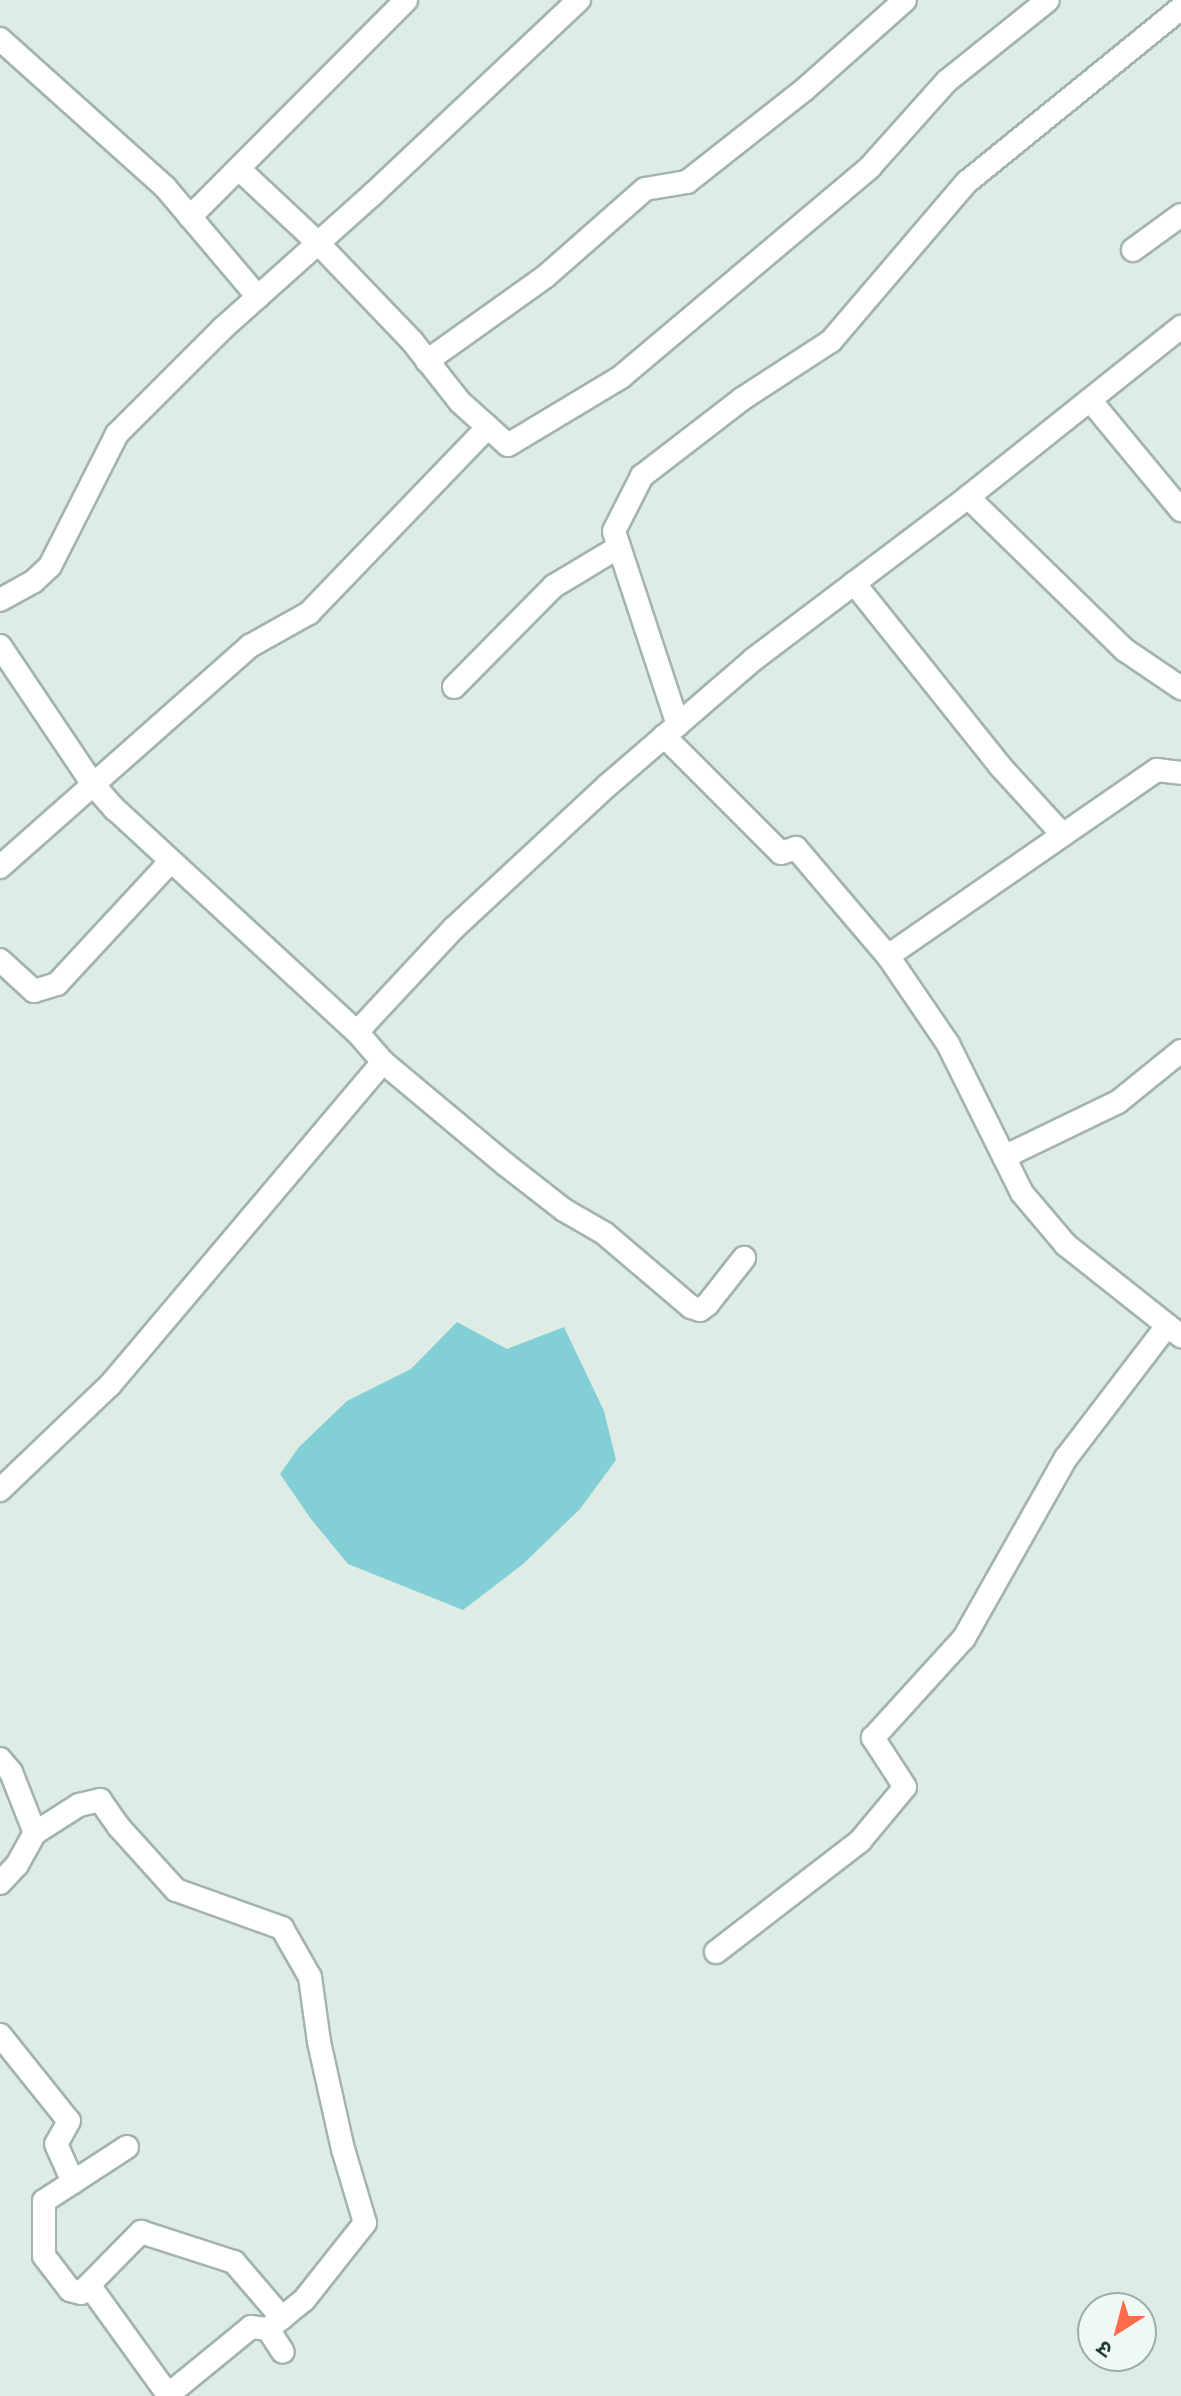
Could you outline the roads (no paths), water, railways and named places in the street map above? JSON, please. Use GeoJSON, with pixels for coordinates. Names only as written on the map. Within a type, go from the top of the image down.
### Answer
{"type":"FeatureCollection","features":[{"type":"Feature","properties":{"kind":"street"},"geometry":{"type":"LineString","coordinates":[[190,217],[406,0]]}},
{"type":"Feature","properties":{"kind":"street"},"geometry":{"type":"LineString","coordinates":[[0,600],[33,582],[50,566],[117,434],[258,297],[579,0]]}},
{"type":"Feature","properties":{"kind":"street"},"geometry":{"type":"LineString","coordinates":[[427,361],[546,276],[645,189],[687,182],[804,90],[905,0]]}},
{"type":"Feature","properties":{"kind":"street"},"geometry":{"type":"LineString","coordinates":[[239,169],[318,243],[427,361],[460,402],[508,445],[621,377],[870,167],[947,81],[1048,0]]}},
{"type":"Feature","properties":{"kind":"street"},"geometry":{"type":"LineString","coordinates":[[716,1952],[860,1841],[905,1787],[873,1738],[964,1638],[1066,1458],[1174,1331],[1066,1245],[1022,1193],[948,1044],[888,956],[796,848],[781,853],[671,730],[614,531],[642,476],[742,399],[831,341],[967,182],[1181,8]]}},
{"type":"Feature","properties":{"kind":"street"},"geometry":{"type":"LineString","coordinates":[[0,39],[165,187],[258,297]]}},
{"type":"Feature","properties":{"kind":"street"},"geometry":{"type":"LineString","coordinates":[[1133,250],[1181,215]]}},
{"type":"Feature","properties":{"kind":"street"},"geometry":{"type":"LineString","coordinates":[[357,1032],[454,928],[671,730],[754,659],[968,497],[1181,327]]}},
{"type":"Feature","properties":{"kind":"street"},"geometry":{"type":"LineString","coordinates":[[1090,400],[1181,510]]}},
{"type":"Feature","properties":{"kind":"street"},"geometry":{"type":"LineString","coordinates":[[0,867],[250,646],[309,613],[488,427]]}},
{"type":"Feature","properties":{"kind":"street"},"geometry":{"type":"LineString","coordinates":[[968,497],[1125,650],[1181,688]]}},
{"type":"Feature","properties":{"kind":"street"},"geometry":{"type":"LineString","coordinates":[[454,687],[554,586],[619,547]]}},
{"type":"Feature","properties":{"kind":"street"},"geometry":{"type":"LineString","coordinates":[[854,583],[1000,766],[1063,835]]}},
{"type":"Feature","properties":{"kind":"street"},"geometry":{"type":"LineString","coordinates":[[0,646],[92,783],[170,862],[357,1032],[383,1062],[513,1171],[564,1210],[604,1233],[691,1307],[700,1310],[707,1305],[744,1258]]}},
{"type":"Feature","properties":{"kind":"street"},"geometry":{"type":"LineString","coordinates":[[888,956],[1157,770],[1181,773]]}},
{"type":"Feature","properties":{"kind":"street"},"geometry":{"type":"LineString","coordinates":[[0,960],[34,991],[57,984],[170,862]]}},
{"type":"Feature","properties":{"kind":"street"},"geometry":{"type":"LineString","coordinates":[[1004,1157],[1118,1102],[1181,1051]]}},
{"type":"Feature","properties":{"kind":"street"},"geometry":{"type":"LineString","coordinates":[[0,1490],[110,1385],[383,1062]]}},
{"type":"Feature","properties":{"kind":"street"},"geometry":{"type":"LineString","coordinates":[[0,1759],[11,1772],[35,1833]]}},
{"type":"Feature","properties":{"kind":"street"},"geometry":{"type":"LineString","coordinates":[[0,1883],[17,1865],[35,1833],[79,1805],[100,1800],[119,1827],[176,1890],[282,1928],[310,1977],[326,2072],[365,2223],[304,2300],[275,2323],[251,2327],[168,2396],[89,2285]]}},
{"type":"Feature","properties":{"kind":"street"},"geometry":{"type":"LineString","coordinates":[[0,2035],[69,2121],[56,2144],[73,2182]]}},
{"type":"Feature","properties":{"kind":"street"},"geometry":{"type":"LineString","coordinates":[[127,2147],[44,2201],[44,2256],[70,2290],[81,2293],[141,2232],[234,2262],[275,2323],[283,2352]]}},
{"type":"Feature","properties":{"kind":"water"},"geometry":{"type":"Polygon","coordinates":[[[457,1322],[507,1349],[564,1327],[604,1411],[616,1460],[580,1509],[523,1564],[463,1610],[348,1564],[280,1474],[299,1447],[347,1401],[411,1369],[457,1322]]]}}]}
